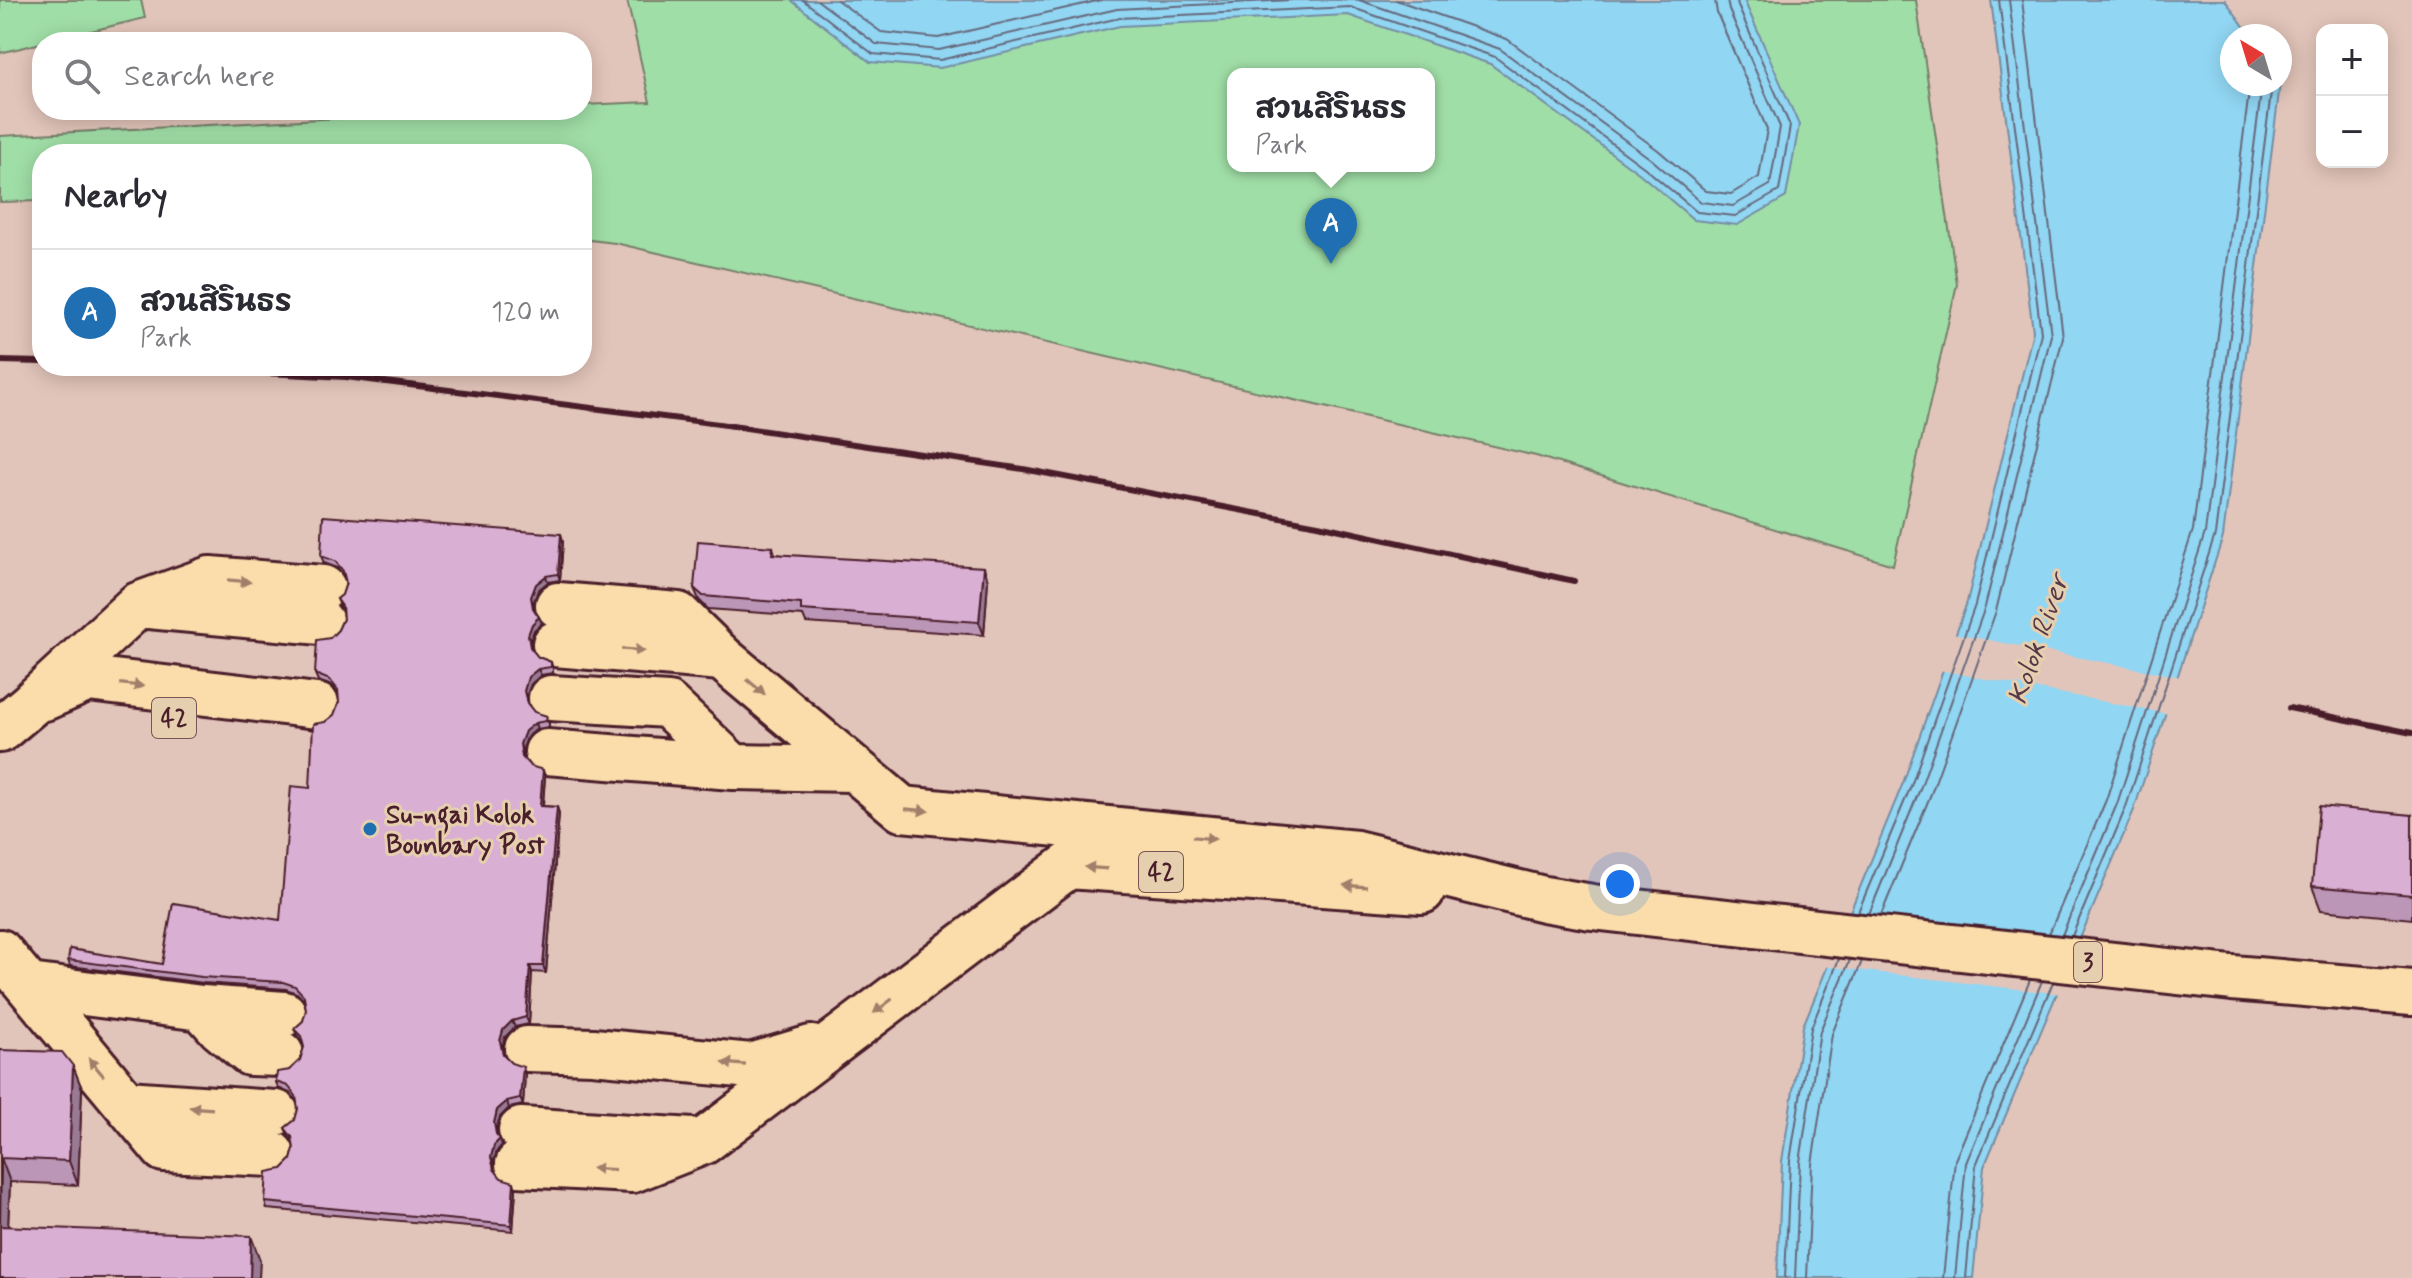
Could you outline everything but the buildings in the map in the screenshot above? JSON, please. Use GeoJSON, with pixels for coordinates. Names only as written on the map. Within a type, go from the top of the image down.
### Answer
{"type":"FeatureCollection","features":[{"type":"Feature","properties":{"kind":"highway"},"geometry":{"type":"LineString","coordinates":[[16,717],[138,605],[322,605]]}},
{"type":"Feature","properties":{"kind":"highway","name":"42"},"geometry":{"type":"LineString","coordinates":[[722,658],[557,625],[678,615],[722,658],[902,809],[1356,853],[1544,899],[1592,907],[1945,946]]}},
{"type":"Feature","properties":{"kind":"highway","name":"42"},"geometry":{"type":"LineString","coordinates":[[88,679],[245,699],[287,679],[317,707],[16,717],[88,679]]}},
{"type":"Feature","properties":{"kind":"highway"},"geometry":{"type":"LineString","coordinates":[[718,753],[668,705],[549,725],[718,753],[854,769]]}},
{"type":"Feature","properties":{"kind":"highway","name":"42"},"geometry":{"type":"LineString","coordinates":[[520,1147],[703,1142],[1068,866],[1544,899]]}},
{"type":"Feature","properties":{"kind":"highway","name":"3"},"geometry":{"type":"LineString","coordinates":[[1945,946],[2232,978],[2412,993]]}},
{"type":"Feature","properties":{"kind":"highway"},"geometry":{"type":"LineString","coordinates":[[0,952],[164,1149],[274,1133],[126,1103]]}},
{"type":"Feature","properties":{"kind":"highway"},"geometry":{"type":"LineString","coordinates":[[29,986],[254,1032]]}},
{"type":"Feature","properties":{"kind":"highway","name":"42"},"geometry":{"type":"LineString","coordinates":[[837,1041],[751,1066],[527,1048],[837,1041]]}},
{"type":"Feature","properties":{"kind":"green space"},"geometry":{"type":"Polygon","coordinates":[[[0,0],[141,0],[145,18],[87,32],[32,32],[32,45],[0,53],[0,0]]]}},
{"type":"Feature","properties":{"kind":"green space"},"geometry":{"type":"Polygon","coordinates":[[[627,0],[1916,0],[1957,284],[1893,565],[1536,456],[615,243],[592,240],[592,144],[32,144],[32,201],[0,202],[0,136],[302,120],[592,120],[592,105],[650,102],[627,0]]]}},
{"type":"Feature","properties":{"kind":"water"},"geometry":{"type":"Polygon","coordinates":[[[791,0],[1744,0],[1799,125],[1786,197],[1737,225],[1694,220],[1640,174],[1490,64],[1348,15],[1120,26],[940,68],[870,62],[791,0]]]}},
{"type":"Feature","properties":{"kind":"water","name":"Kolok River"},"geometry":{"type":"Polygon","coordinates":[[[1991,0],[2225,0],[2242,24],[2220,24],[2220,96],[2278,96],[2223,537],[2134,810],[1984,1167],[1973,1278],[1777,1278],[1782,1161],[1803,1026],[1903,783],[1967,602],[2033,331],[1991,0]]]}},
{"type":"Feature","properties":{"kind":"pier"},"geometry":{"type":"Polygon","coordinates":[[[1952,633],[2181,677],[2169,714],[1939,670],[1952,633]]]}},
{"type":"Feature","properties":{"kind":"pier"},"geometry":{"type":"Polygon","coordinates":[[[1846,911],[2084,938],[2061,994],[1823,966],[1846,911]]]}},
{"type":"Feature","properties":{"kind":"railway"},"geometry":{"type":"LineString","coordinates":[[0,361],[32,362]]}},
{"type":"Feature","properties":{"kind":"railway"},"geometry":{"type":"LineString","coordinates":[[326,376],[719,424],[1023,469],[1318,525],[1574,581]]}},
{"type":"Feature","properties":{"kind":"railway"},"geometry":{"type":"LineString","coordinates":[[2289,708],[2412,733]]}},
{"type":"Feature","properties":{"kind":"place","name":"สวนสิรินธร"},"geometry":{"type":"Point","coordinates":[1331,264]}},
{"type":"Feature","properties":{"kind":"place","name":"Su-ngai Kolok Bounbary Post"},"geometry":{"type":"Point","coordinates":[370,829]}}]}
